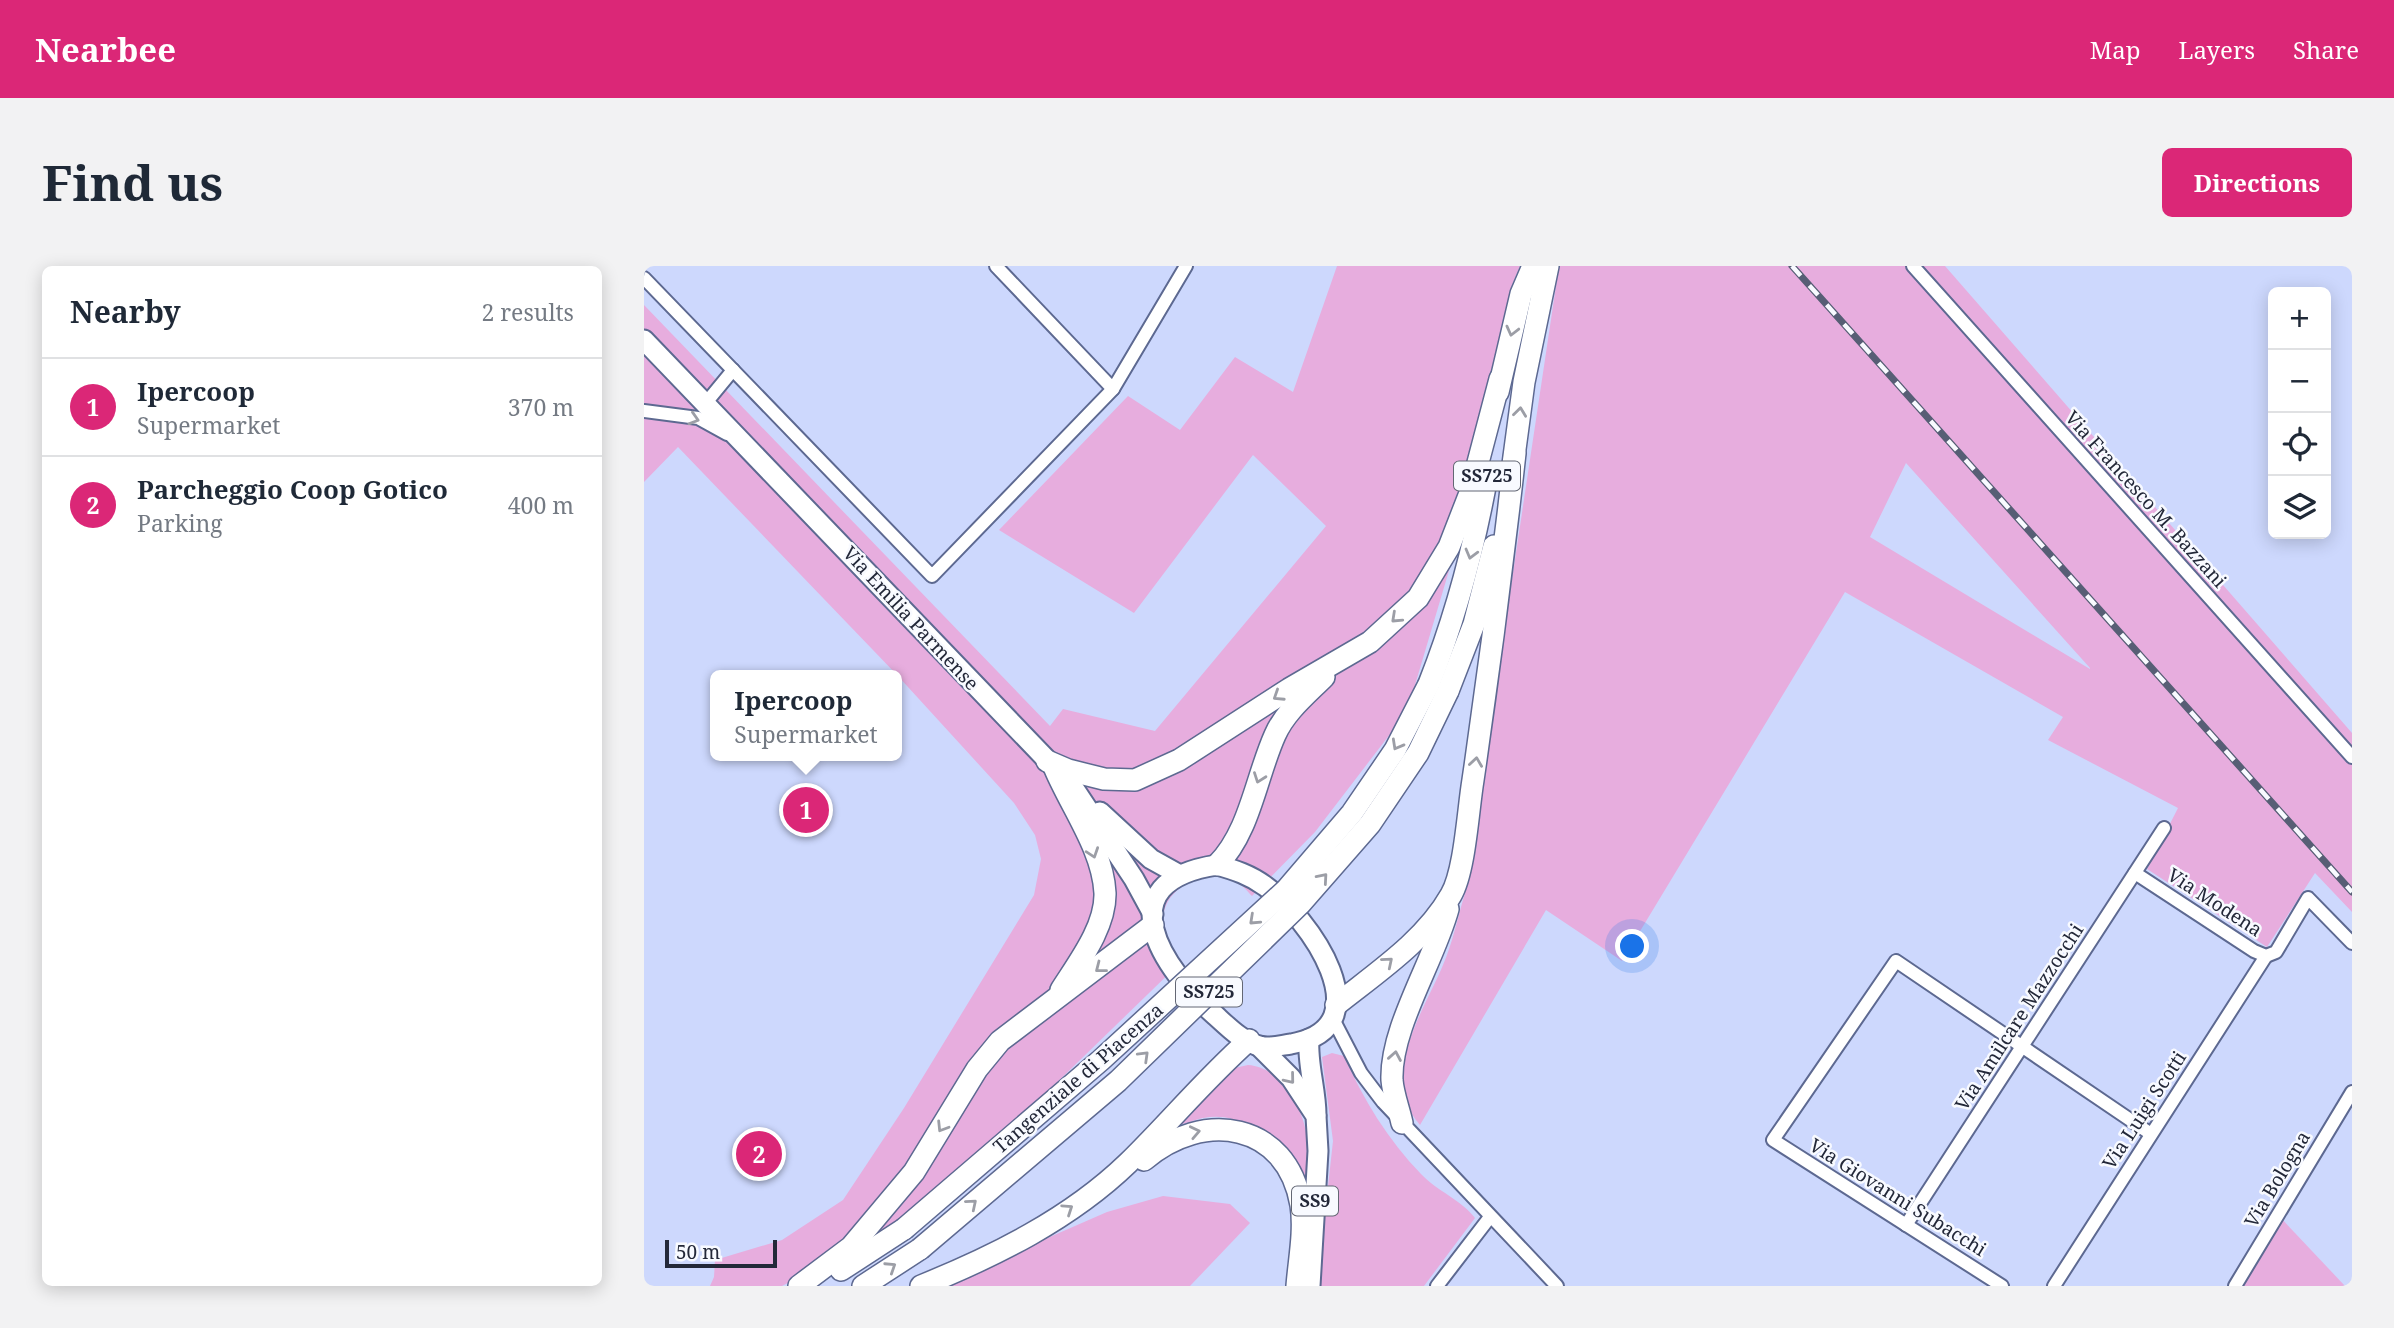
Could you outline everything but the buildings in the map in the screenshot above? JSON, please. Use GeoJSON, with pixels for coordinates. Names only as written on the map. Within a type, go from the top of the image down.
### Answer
{"type":"FeatureCollection","features":[{"type":"Feature","properties":{"kind":"highway","name":"Tangenziale di Piacenza"},"geometry":{"type":"LineString","coordinates":[[863,1286],[920,1248],[1118,1081],[1300,904],[1370,824],[1418,753],[1438,687],[1477,532],[1500,379],[1521,294],[1533,266]]}},
{"type":"Feature","properties":{"kind":"highway","name":"Tangenziale di Piacenza"},"geometry":{"type":"LineString","coordinates":[[816,1286],[904,1229],[1101,1060],[1286,890],[1352,813],[1438,687],[1474,624],[1515,453],[1539,299],[1548,266]]}},
{"type":"Feature","properties":{"kind":"highway"},"geometry":{"type":"LineString","coordinates":[[1051,765],[1104,779],[1135,780],[1179,760],[1289,689],[1370,642],[1418,598],[1449,547],[1470,493],[1500,379]]}},
{"type":"Feature","properties":{"kind":"highway"},"geometry":{"type":"LineString","coordinates":[[1402,1123],[1392,1082],[1394,1058],[1401,1029],[1444,925],[1462,851],[1495,638],[1515,453]]}},
{"type":"Feature","properties":{"kind":"highway"},"geometry":{"type":"LineString","coordinates":[[1217,864],[1228,853],[1238,833],[1275,734],[1287,714],[1337,663]]}},
{"type":"Feature","properties":{"kind":"highway"},"geometry":{"type":"LineString","coordinates":[[1051,765],[1093,849],[1105,894],[1097,928],[1055,999]]}},
{"type":"Feature","properties":{"kind":"highway"},"geometry":{"type":"LineString","coordinates":[[1334,1011],[1438,916],[1453,892]]}},
{"type":"Feature","properties":{"kind":"highway"},"geometry":{"type":"LineString","coordinates":[[799,1286],[851,1247],[914,1172],[985,1060],[1000,1041],[1091,975],[1153,920]]}},
{"type":"Feature","properties":{"kind":"highway"},"geometry":{"type":"LineString","coordinates":[[1096,1191],[1128,1163],[1195,1090],[1254,1044]]}},
{"type":"Feature","properties":{"kind":"highway"},"geometry":{"type":"LineString","coordinates":[[921,1286],[1009,1247],[1096,1191],[1126,1176],[1163,1144],[1188,1132],[1219,1127],[1238,1131],[1262,1144],[1279,1158],[1294,1184],[1301,1220],[1297,1286]]}},
{"type":"Feature","properties":{"kind":"main road","name":"Via Emilia Parmense"},"geometry":{"type":"LineString","coordinates":[[644,340],[1073,788],[1114,848],[1153,920]]}},
{"type":"Feature","properties":{"kind":"main road"},"geometry":{"type":"LineString","coordinates":[[1073,788],[1151,859],[1178,874]]}},
{"type":"Feature","properties":{"kind":"main road"},"geometry":{"type":"LineString","coordinates":[[1217,864],[1243,872],[1267,887],[1288,906],[1328,960],[1336,982],[1334,1011],[1309,1039],[1308,1054],[1316,1089],[1316,1116],[1291,1078],[1254,1044],[1192,995],[1158,949],[1153,920],[1157,898],[1178,874],[1217,864]]}},
{"type":"Feature","properties":{"kind":"main road"},"geometry":{"type":"LineString","coordinates":[[1254,1044],[1309,1039]]}},
{"type":"Feature","properties":{"kind":"main road","name":"SS9"},"geometry":{"type":"LineString","coordinates":[[1310,1286],[1318,1151],[1316,1116]]}},
{"type":"Feature","properties":{"kind":"street"},"geometry":{"type":"LineString","coordinates":[[996,266],[1113,389]]}},
{"type":"Feature","properties":{"kind":"street"},"geometry":{"type":"LineString","coordinates":[[644,278],[932,576],[1113,389],[1186,266]]}},
{"type":"Feature","properties":{"kind":"street","name":"Via Francesco M. Bazzani"},"geometry":{"type":"LineString","coordinates":[[1913,266],[2352,757]]}},
{"type":"Feature","properties":{"kind":"street"},"geometry":{"type":"LineString","coordinates":[[705,404],[733,370]]}},
{"type":"Feature","properties":{"kind":"street"},"geometry":{"type":"LineString","coordinates":[[644,411],[698,418],[740,440]]}},
{"type":"Feature","properties":{"kind":"street","name":"Via Amilcare Mazzocchi"},"geometry":{"type":"LineString","coordinates":[[1906,1225],[2164,828]]}},
{"type":"Feature","properties":{"kind":"street","name":"Via Modena"},"geometry":{"type":"LineString","coordinates":[[2135,873],[2254,951],[2266,956],[2276,952],[2308,898],[2352,943]]}},
{"type":"Feature","properties":{"kind":"street","name":"Via Luigi Scotti"},"geometry":{"type":"LineString","coordinates":[[2054,1286],[2266,956]]}},
{"type":"Feature","properties":{"kind":"street","name":"Via Giovanni Subacchi"},"geometry":{"type":"LineString","coordinates":[[2002,1286],[1773,1140],[1896,961],[2023,1047]]}},
{"type":"Feature","properties":{"kind":"street"},"geometry":{"type":"LineString","coordinates":[[1334,1011],[1361,1073],[1402,1123],[1557,1286]]}},
{"type":"Feature","properties":{"kind":"street"},"geometry":{"type":"LineString","coordinates":[[2023,1047],[2151,1134]]}},
{"type":"Feature","properties":{"kind":"street","name":"Via Bologna"},"geometry":{"type":"LineString","coordinates":[[2235,1286],[2352,1092]]}},
{"type":"Feature","properties":{"kind":"street"},"geometry":{"type":"LineString","coordinates":[[1437,1286],[1490,1217]]}},
{"type":"Feature","properties":{"kind":"shaded area"},"geometry":{"type":"Polygon","coordinates":[[[1337,266],[1520,266],[1512,285],[1467,510],[1407,712],[1315,832],[1252,896],[1234,879],[1220,876],[1197,879],[1177,891],[1164,910],[1163,922],[1169,944],[1181,962],[944,1192],[869,1241],[782,1286],[710,1286],[714,1277],[715,1260],[782,1240],[843,1200],[904,1108],[1034,895],[1041,859],[1035,835],[1014,803],[902,680],[902,670],[892,670],[678,447],[644,482],[644,305],[1050,726],[1063,709],[1155,731],[1326,526],[1253,455],[1134,613],[999,530],[1128,396],[1180,430],[1235,357],[1293,392],[1337,266]]]}},
{"type":"Feature","properties":{"kind":"shaded area"},"geometry":{"type":"Polygon","coordinates":[[[1559,266],[1945,266],[2352,733],[2352,912],[2315,873],[2267,947],[2147,869],[2178,808],[2048,740],[2063,717],[1845,592],[1622,961],[1546,910],[1420,1125],[1408,1106],[1403,1086],[1408,1045],[1447,956],[1465,893],[1559,266]],[[1906,463],[1870,537],[2090,668],[1906,463]]]}},
{"type":"Feature","properties":{"kind":"shaded area"},"geometry":{"type":"Polygon","coordinates":[[[1332,1053],[1344,1056],[1377,1118],[1409,1161],[1427,1180],[1475,1218],[1424,1286],[1317,1286],[1333,1141],[1322,1057],[1332,1053]]]}},
{"type":"Feature","properties":{"kind":"shaded area"},"geometry":{"type":"Polygon","coordinates":[[[1248,1065],[1264,1069],[1278,1078],[1298,1108],[1308,1143],[1305,1177],[1301,1178],[1260,1134],[1234,1119],[1203,1118],[1176,1125],[1230,1069],[1248,1065]]]}},
{"type":"Feature","properties":{"kind":"shaded area"},"geometry":{"type":"Polygon","coordinates":[[[1163,1196],[1230,1204],[1250,1223],[1190,1286],[938,1286],[1107,1212],[1163,1196]]]}},
{"type":"Feature","properties":{"kind":"shaded area"},"geometry":{"type":"Polygon","coordinates":[[[2279,1216],[2345,1286],[2235,1286],[2279,1216]]]}},
{"type":"Feature","properties":{"kind":"railway"},"geometry":{"type":"LineString","coordinates":[[1792,266],[2352,892]]}},
{"type":"Feature","properties":{"kind":"place","name":"Ipercoop"},"geometry":{"type":"Point","coordinates":[806,810]}},
{"type":"Feature","properties":{"kind":"place","name":"Parcheggio Coop Gotico"},"geometry":{"type":"Point","coordinates":[759,1154]}}]}
